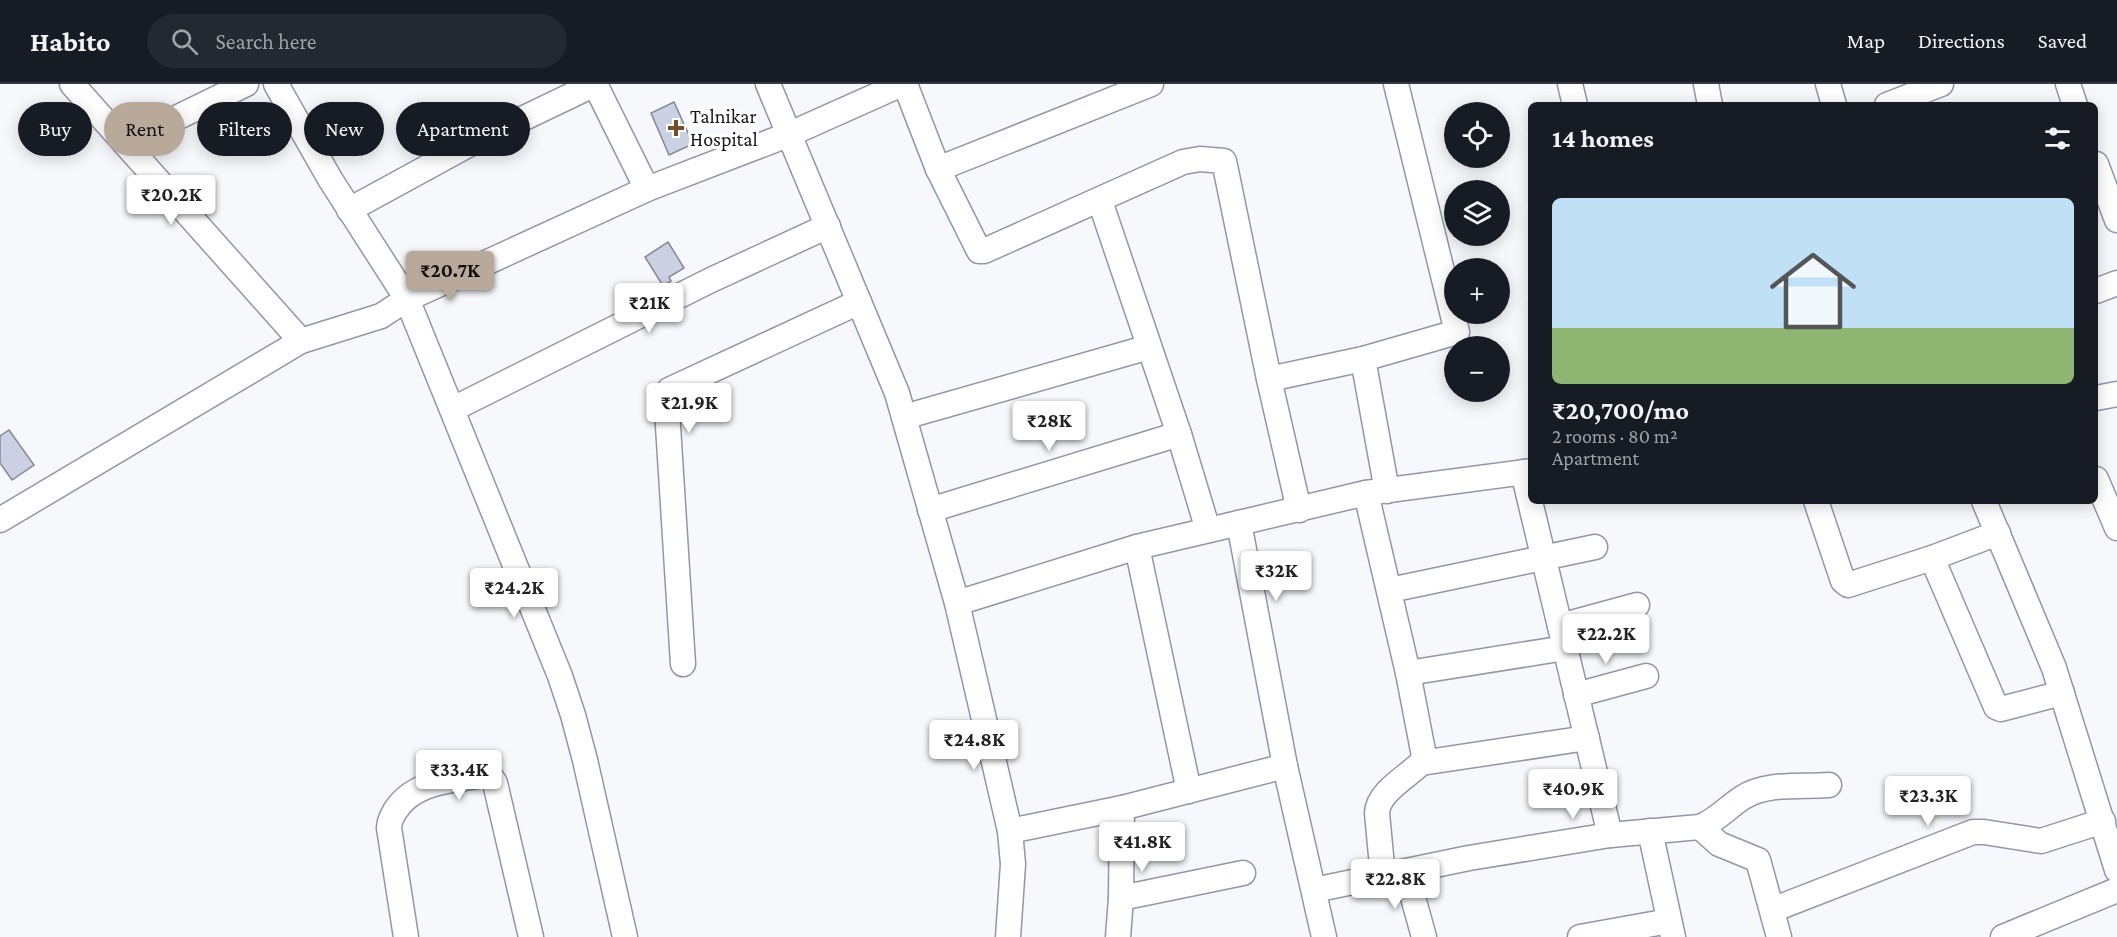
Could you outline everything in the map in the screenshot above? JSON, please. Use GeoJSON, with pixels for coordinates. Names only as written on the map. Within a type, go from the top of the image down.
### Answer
{"type":"FeatureCollection","features":[{"type":"Feature","properties":{"kind":"street"},"geometry":{"type":"LineString","coordinates":[[72,84],[104,120]]}},
{"type":"Feature","properties":{"kind":"street"},"geometry":{"type":"LineString","coordinates":[[185,114],[246,84]]}},
{"type":"Feature","properties":{"kind":"street"},"geometry":{"type":"LineString","coordinates":[[276,84],[349,210],[407,299],[453,409],[560,676],[573,715],[625,937]]}},
{"type":"Feature","properties":{"kind":"street"},"geometry":{"type":"LineString","coordinates":[[349,210],[470,144],[595,84],[647,189]]}},
{"type":"Feature","properties":{"kind":"street"},"geometry":{"type":"LineString","coordinates":[[768,84],[897,393],[957,603],[1010,831],[1013,864],[1008,937]]}},
{"type":"Feature","properties":{"kind":"street"},"geometry":{"type":"LineString","coordinates":[[0,520],[301,341],[381,316],[407,299],[647,189],[790,134],[903,84],[938,169],[979,252],[1100,201],[1183,162],[1200,159],[1224,160],[1269,379],[1299,510]]}},
{"type":"Feature","properties":{"kind":"street"},"geometry":{"type":"LineString","coordinates":[[938,169],[1151,84]]}},
{"type":"Feature","properties":{"kind":"street"},"geometry":{"type":"LineString","coordinates":[[1269,379],[1363,359],[1457,331],[1395,84]]}},
{"type":"Feature","properties":{"kind":"street"},"geometry":{"type":"LineString","coordinates":[[1570,84],[1574,102]]}},
{"type":"Feature","properties":{"kind":"street"},"geometry":{"type":"LineString","coordinates":[[1706,84],[1709,102]]}},
{"type":"Feature","properties":{"kind":"street"},"geometry":{"type":"LineString","coordinates":[[1828,84],[1833,102]]}},
{"type":"Feature","properties":{"kind":"street"},"geometry":{"type":"LineString","coordinates":[[2068,84],[2074,102]]}},
{"type":"Feature","properties":{"kind":"street"},"geometry":{"type":"LineString","coordinates":[[1894,102],[1937,85]]}},
{"type":"Feature","properties":{"kind":"street"},"geometry":{"type":"LineString","coordinates":[[137,156],[301,341]]}},
{"type":"Feature","properties":{"kind":"street"},"geometry":{"type":"LineString","coordinates":[[2098,169],[2117,220]]}},
{"type":"Feature","properties":{"kind":"street"},"geometry":{"type":"LineString","coordinates":[[1100,201],[1179,434],[1208,530]]}},
{"type":"Feature","properties":{"kind":"street"},"geometry":{"type":"LineString","coordinates":[[453,409],[711,280],[828,226]]}},
{"type":"Feature","properties":{"kind":"street"},"geometry":{"type":"LineString","coordinates":[[2098,290],[2117,283]]}},
{"type":"Feature","properties":{"kind":"street"},"geometry":{"type":"LineString","coordinates":[[684,664],[666,394],[669,390],[859,302]]}},
{"type":"Feature","properties":{"kind":"street"},"geometry":{"type":"LineString","coordinates":[[904,417],[1149,346]]}},
{"type":"Feature","properties":{"kind":"street"},"geometry":{"type":"LineString","coordinates":[[1363,359],[1376,492],[1390,590],[1424,753],[1421,763]]}},
{"type":"Feature","properties":{"kind":"street"},"geometry":{"type":"LineString","coordinates":[[2098,398],[2117,394]]}},
{"type":"Feature","properties":{"kind":"street"},"geometry":{"type":"LineString","coordinates":[[930,510],[1179,434]]}},
{"type":"Feature","properties":{"kind":"street"},"geometry":{"type":"LineString","coordinates":[[957,603],[1137,547],[1208,530],[1376,492],[1527,471]]}},
{"type":"Feature","properties":{"kind":"street"},"geometry":{"type":"LineString","coordinates":[[2098,484],[2117,528]]}},
{"type":"Feature","properties":{"kind":"street"},"geometry":{"type":"LineString","coordinates":[[1534,504],[1610,835]]}},
{"type":"Feature","properties":{"kind":"street"},"geometry":{"type":"LineString","coordinates":[[1817,504],[1846,585],[1932,558],[1998,533]]}},
{"type":"Feature","properties":{"kind":"street"},"geometry":{"type":"LineString","coordinates":[[1985,504],[2044,643],[2062,693],[2117,870]]}},
{"type":"Feature","properties":{"kind":"street"},"geometry":{"type":"LineString","coordinates":[[1239,523],[1285,766],[1324,937]]}},
{"type":"Feature","properties":{"kind":"street"},"geometry":{"type":"LineString","coordinates":[[1137,547],[1189,791]]}},
{"type":"Feature","properties":{"kind":"street"},"geometry":{"type":"LineString","coordinates":[[1390,590],[1596,547]]}},
{"type":"Feature","properties":{"kind":"street"},"geometry":{"type":"LineString","coordinates":[[1932,558],[1996,707],[2001,709],[2062,693]]}},
{"type":"Feature","properties":{"kind":"street"},"geometry":{"type":"LineString","coordinates":[[1408,673],[1563,637],[1636,605]]}},
{"type":"Feature","properties":{"kind":"street"},"geometry":{"type":"LineString","coordinates":[[1576,695],[1646,676]]}},
{"type":"Feature","properties":{"kind":"street"},"geometry":{"type":"LineString","coordinates":[[1383,877],[1378,803],[1421,763],[1587,738]]}},
{"type":"Feature","properties":{"kind":"street"},"geometry":{"type":"LineString","coordinates":[[1010,831],[1122,808],[1285,766]]}},
{"type":"Feature","properties":{"kind":"street"},"geometry":{"type":"LineString","coordinates":[[406,937],[389,828],[392,817],[403,800],[416,789],[483,775],[491,777],[495,783],[531,937]]}},
{"type":"Feature","properties":{"kind":"street"},"geometry":{"type":"LineString","coordinates":[[1314,890],[1469,858],[1610,835],[1700,827],[1714,820],[1743,797],[1761,790],[1829,785]]}},
{"type":"Feature","properties":{"kind":"street"},"geometry":{"type":"LineString","coordinates":[[1118,937],[1122,808]]}},
{"type":"Feature","properties":{"kind":"street"},"geometry":{"type":"LineString","coordinates":[[1772,910],[1973,832],[2040,841],[2103,821]]}},
{"type":"Feature","properties":{"kind":"street"},"geometry":{"type":"LineString","coordinates":[[1700,827],[1719,844],[1758,860],[1779,937]]}},
{"type":"Feature","properties":{"kind":"street"},"geometry":{"type":"LineString","coordinates":[[1580,937],[1671,929],[1650,831]]}},
{"type":"Feature","properties":{"kind":"street"},"geometry":{"type":"LineString","coordinates":[[1406,872],[1424,937]]}},
{"type":"Feature","properties":{"kind":"street"},"geometry":{"type":"LineString","coordinates":[[1121,898],[1243,873]]}},
{"type":"Feature","properties":{"kind":"street"},"geometry":{"type":"LineString","coordinates":[[2003,937],[2117,890]]}},
{"type":"Feature","properties":{"kind":"building"},"geometry":{"type":"Polygon","coordinates":[[[674,102],[693,144],[669,155],[651,113],[674,102]]]}},
{"type":"Feature","properties":{"kind":"building"},"geometry":{"type":"Polygon","coordinates":[[[668,242],[684,268],[669,277],[671,281],[663,286],[645,257],[668,242]]]}},
{"type":"Feature","properties":{"kind":"building"},"geometry":{"type":"Polygon","coordinates":[[[9,430],[34,465],[12,480],[0,463],[0,436],[9,430]]]}},
{"type":"Feature","properties":{"kind":"place","name":"Talnikar Hospital"},"geometry":{"type":"Point","coordinates":[676,128]}}]}
